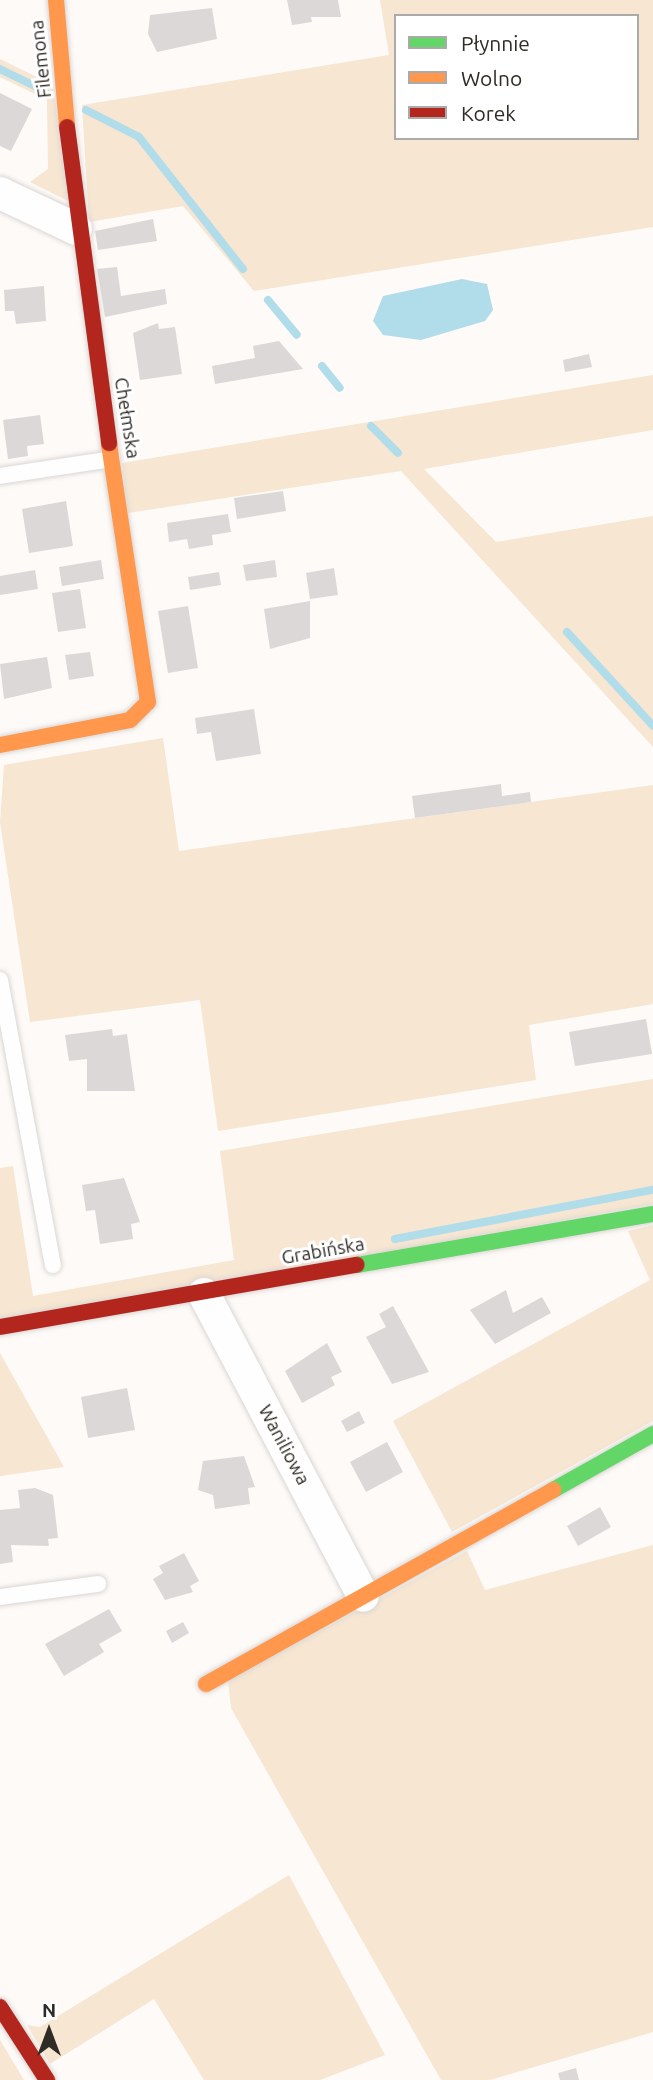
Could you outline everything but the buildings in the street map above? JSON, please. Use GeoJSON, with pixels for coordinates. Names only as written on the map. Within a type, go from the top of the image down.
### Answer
{"type":"FeatureCollection","features":[{"type":"Feature","properties":{"kind":"street","name":"Filemona"},"geometry":{"type":"LineString","coordinates":[[56,0],[68,114]]}},
{"type":"Feature","properties":{"kind":"street","name":"Chełmska"},"geometry":{"type":"LineString","coordinates":[[0,746],[130,720],[148,702],[76,229],[68,114]]}},
{"type":"Feature","properties":{"kind":"street"},"geometry":{"type":"LineString","coordinates":[[0,193],[76,229]]}},
{"type":"Feature","properties":{"kind":"street","name":"Grabińska"},"geometry":{"type":"LineString","coordinates":[[0,1327],[204,1294],[653,1214]]}},
{"type":"Feature","properties":{"kind":"street","name":"Waniliowa"},"geometry":{"type":"LineString","coordinates":[[204,1294],[363,1596]]}},
{"type":"Feature","properties":{"kind":"street"},"geometry":{"type":"LineString","coordinates":[[206,1684],[653,1434]]}},
{"type":"Feature","properties":{"kind":"street"},"geometry":{"type":"LineString","coordinates":[[0,2007],[47,2080]]}},
{"type":"Feature","properties":{"kind":"lane"},"geometry":{"type":"LineString","coordinates":[[0,476],[113,459]]}},
{"type":"Feature","properties":{"kind":"lane"},"geometry":{"type":"LineString","coordinates":[[0,980],[53,1265]]}},
{"type":"Feature","properties":{"kind":"lane"},"geometry":{"type":"LineString","coordinates":[[0,1597],[98,1584]]}},
{"type":"Feature","properties":{"kind":"shaded area"},"geometry":{"type":"Polygon","coordinates":[[[380,0],[653,0],[653,227],[254,291],[183,206],[89,222],[82,105],[389,55],[380,0]]]}},
{"type":"Feature","properties":{"kind":"shaded area"},"geometry":{"type":"Polygon","coordinates":[[[0,59],[53,85],[68,201],[30,182],[48,169],[47,100],[0,77],[0,59]]]}},
{"type":"Feature","properties":{"kind":"shaded area"},"geometry":{"type":"Polygon","coordinates":[[[653,375],[653,430],[424,469],[496,542],[653,516],[653,747],[401,471],[128,513],[122,463],[653,375]]]}},
{"type":"Feature","properties":{"kind":"shaded area"},"geometry":{"type":"Polygon","coordinates":[[[163,738],[179,851],[653,785],[653,1004],[529,1025],[536,1080],[218,1131],[200,1000],[30,1022],[0,822],[4,765],[163,738]]]}},
{"type":"Feature","properties":{"kind":"shaded area"},"geometry":{"type":"Polygon","coordinates":[[[653,1079],[653,1204],[0,1322],[0,1168],[13,1166],[33,1296],[234,1260],[220,1151],[653,1079]]]}},
{"type":"Feature","properties":{"kind":"shaded area"},"geometry":{"type":"Polygon","coordinates":[[[653,1225],[653,1421],[452,1532],[393,1421],[650,1280],[628,1231],[653,1225]]]}},
{"type":"Feature","properties":{"kind":"shaded area"},"geometry":{"type":"Polygon","coordinates":[[[0,1353],[9,1369],[64,1467],[0,1476],[0,1353]]]}},
{"type":"Feature","properties":{"kind":"shaded area"},"geometry":{"type":"Polygon","coordinates":[[[653,1545],[653,2032],[490,2080],[441,2080],[231,1708],[228,1681],[467,1551],[485,1590],[653,1545]]]}},
{"type":"Feature","properties":{"kind":"shaded area"},"geometry":{"type":"Polygon","coordinates":[[[289,1875],[385,2055],[320,2080],[204,2080],[154,1999],[50,2064],[27,2025],[40,2027],[289,1875]]]}},
{"type":"Feature","properties":{"kind":"shaded area"},"geometry":{"type":"Polygon","coordinates":[[[0,2040],[24,2080],[0,2080],[0,2040]]]}},
{"type":"Feature","properties":{"kind":"water"},"geometry":{"type":"Polygon","coordinates":[[[462,279],[487,284],[493,310],[485,321],[421,340],[383,335],[373,321],[383,296],[462,279]]]}},
{"type":"Feature","properties":{"kind":"waterway"},"geometry":{"type":"LineString","coordinates":[[0,69],[45,91]]}},
{"type":"Feature","properties":{"kind":"waterway"},"geometry":{"type":"LineString","coordinates":[[86,110],[139,137],[243,269]]}},
{"type":"Feature","properties":{"kind":"waterway"},"geometry":{"type":"LineString","coordinates":[[268,300],[297,335]]}},
{"type":"Feature","properties":{"kind":"waterway"},"geometry":{"type":"LineString","coordinates":[[322,366],[340,388]]}},
{"type":"Feature","properties":{"kind":"waterway"},"geometry":{"type":"LineString","coordinates":[[371,426],[398,453]]}},
{"type":"Feature","properties":{"kind":"waterway"},"geometry":{"type":"LineString","coordinates":[[567,632],[653,726]]}},
{"type":"Feature","properties":{"kind":"waterway"},"geometry":{"type":"LineString","coordinates":[[395,1239],[653,1190]]}},
{"type":"Feature","properties":{"kind":"traffic: fast"},"geometry":{"type":"LineString","coordinates":[[357,1265],[653,1214]]}},
{"type":"Feature","properties":{"kind":"traffic: fast"},"geometry":{"type":"LineString","coordinates":[[553,1490],[653,1434]]}},
{"type":"Feature","properties":{"kind":"traffic: slow"},"geometry":{"type":"LineString","coordinates":[[56,0],[67,127]]}},
{"type":"Feature","properties":{"kind":"traffic: slow"},"geometry":{"type":"LineString","coordinates":[[0,745],[130,720],[148,702],[109,443]]}},
{"type":"Feature","properties":{"kind":"traffic: slow"},"geometry":{"type":"LineString","coordinates":[[206,1684],[553,1490]]}},
{"type":"Feature","properties":{"kind":"traffic: jam"},"geometry":{"type":"LineString","coordinates":[[67,127],[109,443]]}},
{"type":"Feature","properties":{"kind":"traffic: jam"},"geometry":{"type":"LineString","coordinates":[[0,1327],[357,1265]]}},
{"type":"Feature","properties":{"kind":"traffic: jam"},"geometry":{"type":"LineString","coordinates":[[0,2007],[47,2080]]}}]}
